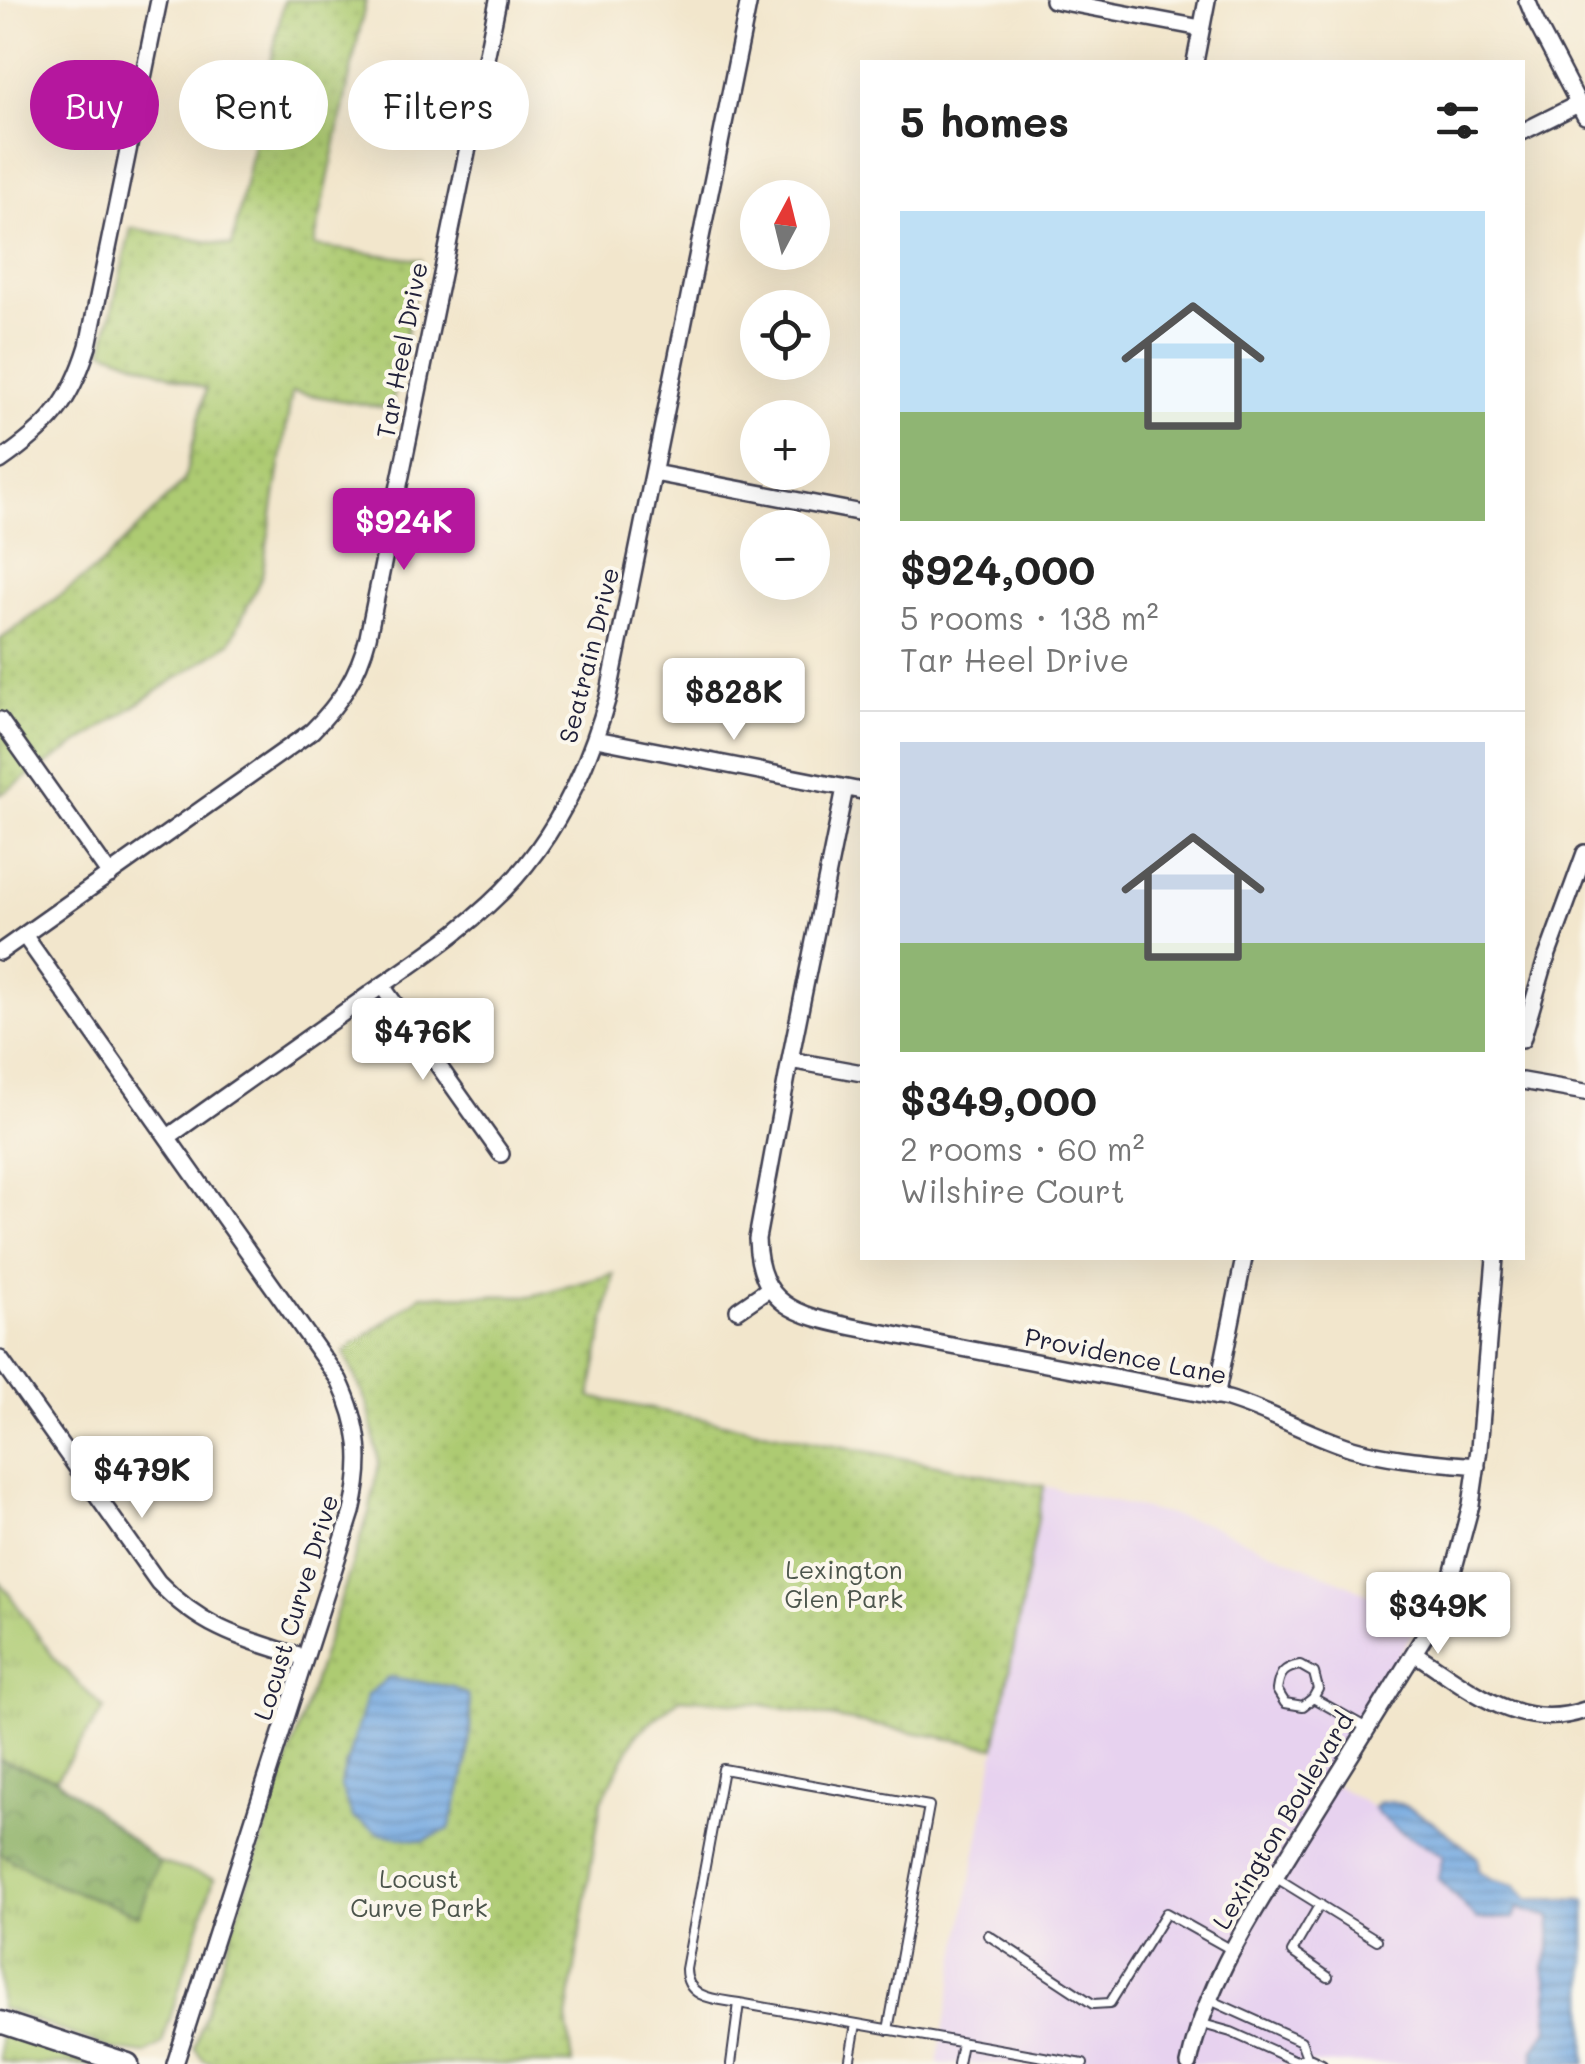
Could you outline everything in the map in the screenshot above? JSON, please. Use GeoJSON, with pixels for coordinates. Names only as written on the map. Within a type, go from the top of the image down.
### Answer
{"type":"FeatureCollection","features":[{"type":"Feature","properties":{"kind":"main road"},"geometry":{"type":"LineString","coordinates":[[0,2022],[128,2064]]}},
{"type":"Feature","properties":{"kind":"street"},"geometry":{"type":"LineString","coordinates":[[0,461],[51,420],[80,373],[158,0]]}},
{"type":"Feature","properties":{"kind":"street","name":"Tar Heel Drive"},"geometry":{"type":"LineString","coordinates":[[0,952],[312,731],[350,686],[362,659],[498,0]]}},
{"type":"Feature","properties":{"kind":"street","name":"Seatrain Drive"},"geometry":{"type":"LineString","coordinates":[[168,1137],[465,926],[515,878],[562,813],[581,777],[608,698],[749,0]]}},
{"type":"Feature","properties":{"kind":"street"},"geometry":{"type":"LineString","coordinates":[[1052,0],[1201,28]]}},
{"type":"Feature","properties":{"kind":"street"},"geometry":{"type":"LineString","coordinates":[[1194,60],[1206,0]]}},
{"type":"Feature","properties":{"kind":"street"},"geometry":{"type":"LineString","coordinates":[[1525,131],[1582,110],[1528,0]]}},
{"type":"Feature","properties":{"kind":"street"},"geometry":{"type":"LineString","coordinates":[[654,473],[860,514]]}},
{"type":"Feature","properties":{"kind":"street"},"geometry":{"type":"LineString","coordinates":[[0,720],[110,875]]}},
{"type":"Feature","properties":{"kind":"street"},"geometry":{"type":"LineString","coordinates":[[596,739],[860,791]]}},
{"type":"Feature","properties":{"kind":"street"},"geometry":{"type":"LineString","coordinates":[[738,1310],[770,1288],[760,1266],[757,1239],[845,788]]}},
{"type":"Feature","properties":{"kind":"street"},"geometry":{"type":"LineString","coordinates":[[1525,1030],[1585,854]]}},
{"type":"Feature","properties":{"kind":"street","name":"Locust Curve Drive"},"geometry":{"type":"LineString","coordinates":[[24,934],[339,1380],[358,1432],[356,1499],[175,2064]]}},
{"type":"Feature","properties":{"kind":"street"},"geometry":{"type":"LineString","coordinates":[[382,986],[501,1154]]}},
{"type":"Feature","properties":{"kind":"street"},"geometry":{"type":"LineString","coordinates":[[790,1060],[860,1074]]}},
{"type":"Feature","properties":{"kind":"street"},"geometry":{"type":"LineString","coordinates":[[1525,1082],[1585,1092]]}},
{"type":"Feature","properties":{"kind":"street"},"geometry":{"type":"LineString","coordinates":[[1216,1397],[1244,1260]]}},
{"type":"Feature","properties":{"kind":"street","name":"Lexington Boulevard"},"geometry":{"type":"LineString","coordinates":[[1188,2064],[1208,1999],[1232,1950],[1431,1625],[1452,1575],[1477,1466],[1495,1260]]}},
{"type":"Feature","properties":{"kind":"street","name":"Providence Lane"},"geometry":{"type":"LineString","coordinates":[[770,1288],[790,1308],[811,1318],[1216,1397],[1257,1408],[1350,1447],[1477,1466]]}},
{"type":"Feature","properties":{"kind":"street"},"geometry":{"type":"LineString","coordinates":[[0,1359],[176,1602],[229,1634],[306,1658]]}},
{"type":"Feature","properties":{"kind":"street"},"geometry":{"type":"LineString","coordinates":[[1414,1653],[1508,1710],[1542,1718],[1585,1710]]}},
{"type":"Feature","properties":{"kind":"lane"},"geometry":{"type":"LineString","coordinates":[[1300,1665],[1314,1673],[1318,1689],[1314,1698],[1302,1706],[1285,1703],[1277,1690],[1279,1676],[1300,1665]]}},
{"type":"Feature","properties":{"kind":"lane"},"geometry":{"type":"LineString","coordinates":[[1314,1698],[1367,1728]]}},
{"type":"Feature","properties":{"kind":"lane"},"geometry":{"type":"LineString","coordinates":[[888,2030],[929,1806],[723,1769],[686,1978],[691,1989],[702,1996],[740,2004],[888,2030],[962,2042],[1084,2064]]}},
{"type":"Feature","properties":{"kind":"lane"},"geometry":{"type":"LineString","coordinates":[[1275,1877],[1378,1940]]}},
{"type":"Feature","properties":{"kind":"lane"},"geometry":{"type":"LineString","coordinates":[[1320,1904],[1292,1952],[1328,1977]]}},
{"type":"Feature","properties":{"kind":"lane"},"geometry":{"type":"LineString","coordinates":[[988,1935],[1092,2004],[1110,2003],[1166,1913],[1232,1950]]}},
{"type":"Feature","properties":{"kind":"lane"},"geometry":{"type":"LineString","coordinates":[[1208,1999],[1302,2041],[1305,2060]]}},
{"type":"Feature","properties":{"kind":"lane"},"geometry":{"type":"LineString","coordinates":[[731,2064],[740,2004]]}},
{"type":"Feature","properties":{"kind":"lane"},"geometry":{"type":"LineString","coordinates":[[1199,2023],[1232,2032],[1296,2061],[1322,2064]]}},
{"type":"Feature","properties":{"kind":"lane"},"geometry":{"type":"LineString","coordinates":[[849,2064],[856,2024]]}},
{"type":"Feature","properties":{"kind":"lane"},"geometry":{"type":"LineString","coordinates":[[958,2064],[962,2042]]}},
{"type":"Feature","properties":{"kind":"shaded area"},"geometry":{"type":"Polygon","coordinates":[[[1044,1486],[1205,1523],[1422,1617],[1325,1779],[1374,1808],[1410,1838],[1443,1856],[1517,1908],[1551,1917],[1544,1969],[1549,1979],[1549,2029],[1534,2050],[1534,2064],[937,2064],[1044,1486]]]}},
{"type":"Feature","properties":{"kind":"green space"},"geometry":{"type":"Polygon","coordinates":[[[284,0],[366,0],[353,60],[348,60],[348,85],[314,246],[421,260],[391,409],[292,392],[262,576],[230,643],[0,795],[0,640],[101,565],[184,481],[206,389],[103,350],[131,228],[232,246],[252,150],[328,150],[328,60],[271,60],[284,0]]]}},
{"type":"Feature","properties":{"kind":"green space","name":"Locust Curve Park"},"geometry":{"type":"Polygon","coordinates":[[[614,1274],[590,1397],[1044,1486],[995,1747],[758,1704],[680,1698],[636,1735],[601,1802],[567,2018],[573,2064],[216,2064],[204,2060],[194,2048],[369,1513],[379,1463],[368,1406],[344,1352],[422,1295],[531,1296],[614,1274]]]}},
{"type":"Feature","properties":{"kind":"green space"},"geometry":{"type":"Polygon","coordinates":[[[0,1581],[56,1661],[104,1709],[56,1779],[0,1760],[0,1581]]]}},
{"type":"Feature","properties":{"kind":"green space"},"geometry":{"type":"Polygon","coordinates":[[[0,1760],[56,1779],[159,1862],[139,1915],[54,1884],[0,1853],[0,1760]]]}},
{"type":"Feature","properties":{"kind":"green space"},"geometry":{"type":"Polygon","coordinates":[[[0,1853],[54,1884],[139,1915],[159,1862],[214,1878],[162,2044],[146,2054],[115,2050],[0,2008],[0,1853]]]}},
{"type":"Feature","properties":{"kind":"green space"},"geometry":{"type":"Polygon","coordinates":[[[0,2032],[96,2064],[14,2064],[0,2060],[0,2032]]]}},
{"type":"Feature","properties":{"kind":"water"},"geometry":{"type":"Polygon","coordinates":[[[389,1677],[453,1687],[468,1695],[469,1746],[449,1829],[423,1841],[381,1834],[353,1818],[340,1785],[367,1695],[389,1677]]]}},
{"type":"Feature","properties":{"kind":"water"},"geometry":{"type":"Polygon","coordinates":[[[1391,1801],[1437,1825],[1478,1858],[1479,1872],[1515,1886],[1527,1899],[1585,1900],[1585,2064],[1534,2064],[1534,2050],[1549,2029],[1544,1969],[1551,1917],[1518,1908],[1514,1918],[1477,1919],[1438,1879],[1443,1855],[1397,1829],[1374,1808],[1378,1803],[1391,1801]]]}},
{"type":"Feature","properties":{"kind":"park label","name":"Lexington Glen Park"},"geometry":{"type":"Point","coordinates":[844,1584]}}]}
